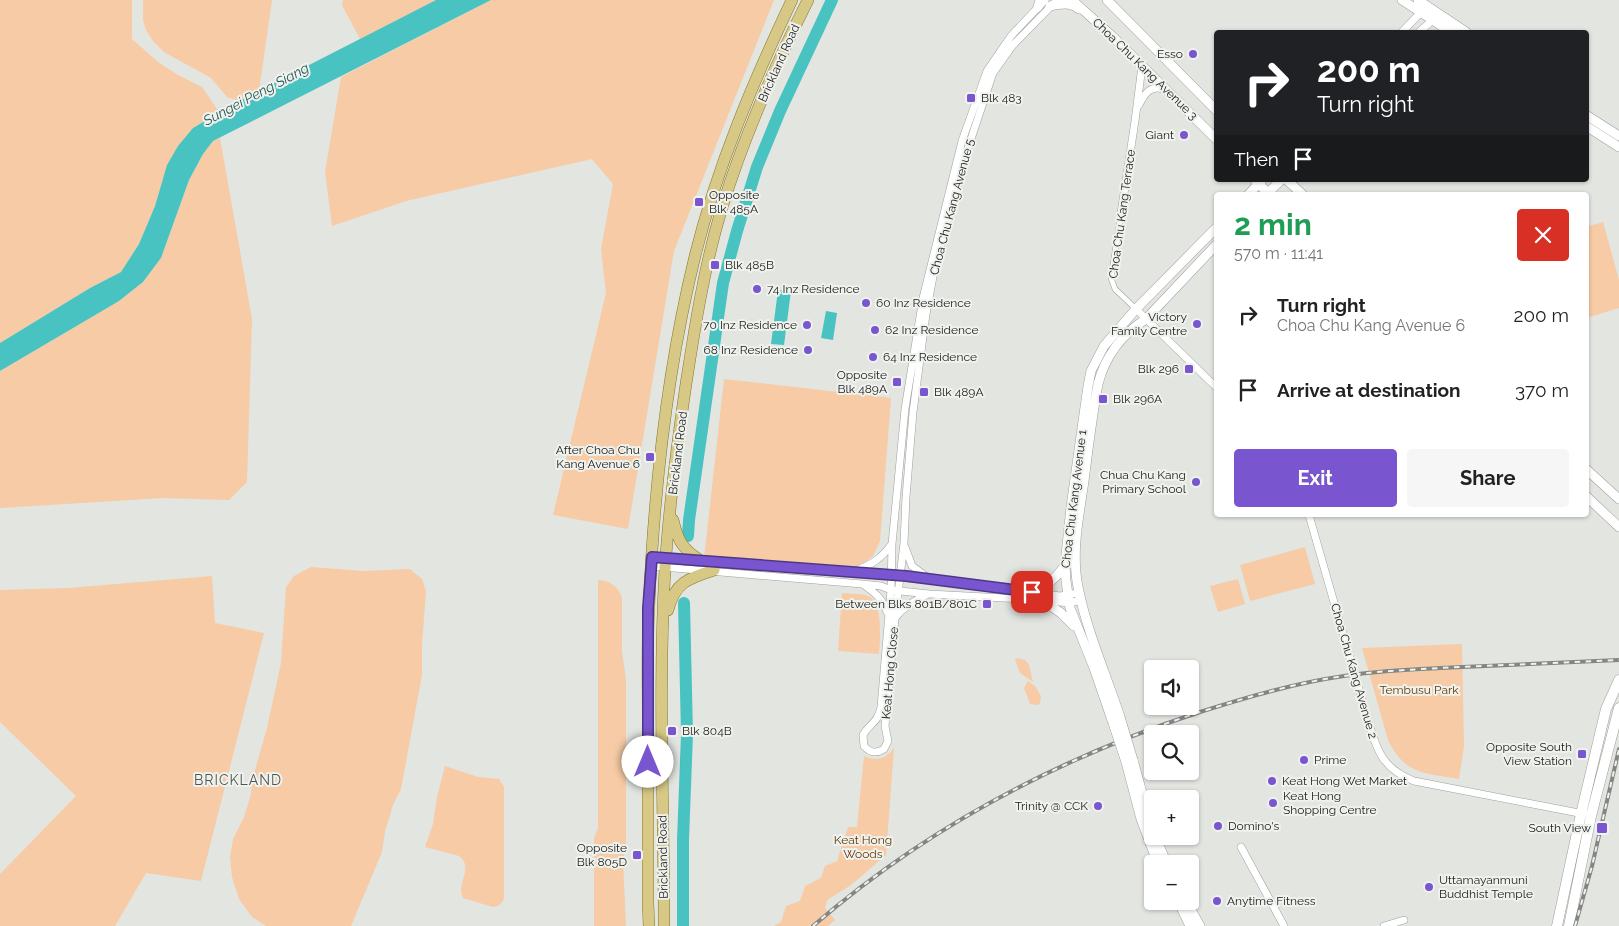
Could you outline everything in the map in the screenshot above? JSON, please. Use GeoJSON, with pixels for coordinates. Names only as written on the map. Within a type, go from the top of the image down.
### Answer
{"type":"FeatureCollection","features":[{"type":"Feature","properties":{"kind":"main road","name":"Brickland Road"},"geometry":{"type":"LineString","coordinates":[[649,926],[648,608],[658,480],[669,387],[678,331],[695,254],[722,163],[766,55],[792,0]]}},
{"type":"Feature","properties":{"kind":"main road","name":"Brickland Road"},"geometry":{"type":"LineString","coordinates":[[664,926],[663,631],[666,562],[675,461],[698,302],[721,212],[745,144],[777,64],[808,0]]}},
{"type":"Feature","properties":{"kind":"main road"},"geometry":{"type":"LineString","coordinates":[[671,511],[678,539],[698,559]]}},
{"type":"Feature","properties":{"kind":"main road"},"geometry":{"type":"LineString","coordinates":[[663,631],[671,598],[677,588],[686,581],[714,570]]}},
{"type":"Feature","properties":{"kind":"main road"},"geometry":{"type":"LineString","coordinates":[[1569,926],[1586,815],[1606,709],[1619,680]]}},
{"type":"Feature","properties":{"kind":"main road"},"geometry":{"type":"LineString","coordinates":[[1557,926],[1586,815],[1619,708]]}},
{"type":"Feature","properties":{"kind":"street","name":"Choa Chu Kang Avenue 5"},"geometry":{"type":"LineString","coordinates":[[891,590],[892,544],[905,410],[935,266],[969,144],[994,73],[1039,4],[1058,0]]}},
{"type":"Feature","properties":{"kind":"street","name":"Choa Chu Kang Avenue 3"},"geometry":{"type":"LineString","coordinates":[[1072,0],[1168,90],[1214,137]]}},
{"type":"Feature","properties":{"kind":"street","name":"Choa Chu Kang Avenue 3"},"geometry":{"type":"LineString","coordinates":[[1106,0],[1214,108]]}},
{"type":"Feature","properties":{"kind":"street"},"geometry":{"type":"LineString","coordinates":[[1402,0],[1462,30]]}},
{"type":"Feature","properties":{"kind":"street"},"geometry":{"type":"LineString","coordinates":[[1418,0],[1424,10]]}},
{"type":"Feature","properties":{"kind":"street"},"geometry":{"type":"LineString","coordinates":[[1047,3],[1076,6],[1088,15]]}},
{"type":"Feature","properties":{"kind":"street","name":"Choa Chu Kang Avenue 5"},"geometry":{"type":"LineString","coordinates":[[1020,31],[1047,3]]}},
{"type":"Feature","properties":{"kind":"street"},"geometry":{"type":"LineString","coordinates":[[1404,30],[1424,10]]}},
{"type":"Feature","properties":{"kind":"street"},"geometry":{"type":"LineString","coordinates":[[1421,30],[1436,17]]}},
{"type":"Feature","properties":{"kind":"street"},"geometry":{"type":"LineString","coordinates":[[1436,17],[1449,30]]}},
{"type":"Feature","properties":{"kind":"street","name":"Choa Chu Kang Terrace"},"geometry":{"type":"LineString","coordinates":[[1136,309],[1115,289],[1111,278],[1142,66]]}},
{"type":"Feature","properties":{"kind":"street","name":"Choa Chu Kang Terrace"},"geometry":{"type":"LineString","coordinates":[[1136,110],[1145,93],[1150,89],[1168,90]]}},
{"type":"Feature","properties":{"kind":"street"},"geometry":{"type":"LineString","coordinates":[[1589,117],[1619,136]]}},
{"type":"Feature","properties":{"kind":"street"},"geometry":{"type":"LineString","coordinates":[[1589,128],[1619,147]]}},
{"type":"Feature","properties":{"kind":"street"},"geometry":{"type":"LineString","coordinates":[[1250,192],[1258,182]]}},
{"type":"Feature","properties":{"kind":"street"},"geometry":{"type":"LineString","coordinates":[[1270,192],[1279,182]]}},
{"type":"Feature","properties":{"kind":"street"},"geometry":{"type":"LineString","coordinates":[[1289,182],[1300,192]]}},
{"type":"Feature","properties":{"kind":"street","name":"Choa Chu Kang Avenue 1"},"geometry":{"type":"LineString","coordinates":[[1116,718],[1068,600],[1065,564],[1071,507],[1092,371],[1104,346],[1136,309],[1214,230]]}},
{"type":"Feature","properties":{"kind":"street","name":"Choa Chu Kang Avenue 1"},"geometry":{"type":"LineString","coordinates":[[1144,805],[1080,597],[1076,572],[1077,532],[1098,384],[1102,369],[1116,345],[1135,325],[1146,318],[1214,247]]}},
{"type":"Feature","properties":{"kind":"street"},"geometry":{"type":"LineString","coordinates":[[1136,309],[1214,385]]}},
{"type":"Feature","properties":{"kind":"street","name":"Choa Chu Kang Avenue 5"},"geometry":{"type":"LineString","coordinates":[[899,590],[920,334]]}},
{"type":"Feature","properties":{"kind":"street"},"geometry":{"type":"LineString","coordinates":[[1589,472],[1619,499]]}},
{"type":"Feature","properties":{"kind":"street"},"geometry":{"type":"LineString","coordinates":[[1589,499],[1619,527]]}},
{"type":"Feature","properties":{"kind":"street","name":"Choa Chu Kang Avenue 2"},"geometry":{"type":"LineString","coordinates":[[1310,517],[1368,721],[1377,749],[1385,761],[1400,774],[1414,781],[1586,815]]}},
{"type":"Feature","properties":{"kind":"street"},"geometry":{"type":"LineString","coordinates":[[904,543],[912,566],[929,579]]}},
{"type":"Feature","properties":{"kind":"street"},"geometry":{"type":"LineString","coordinates":[[851,572],[873,564],[884,555],[892,544]]}},
{"type":"Feature","properties":{"kind":"street"},"geometry":{"type":"LineString","coordinates":[[666,562],[698,559],[890,575],[1032,592],[1068,600]]}},
{"type":"Feature","properties":{"kind":"street"},"geometry":{"type":"LineString","coordinates":[[652,561],[714,570],[881,586],[891,590],[929,594],[1042,600],[1068,600],[1080,597]]}},
{"type":"Feature","properties":{"kind":"street"},"geometry":{"type":"LineString","coordinates":[[1032,592],[1053,581],[1065,564]]}},
{"type":"Feature","properties":{"kind":"street"},"geometry":{"type":"LineString","coordinates":[[862,584],[884,602],[892,617],[910,603],[929,594]]}},
{"type":"Feature","properties":{"kind":"street","name":"Keat Hong Close"},"geometry":{"type":"LineString","coordinates":[[891,590],[892,617],[885,726],[888,741],[884,749],[875,752],[868,749],[862,740],[865,731],[879,717],[892,617],[899,590]]}},
{"type":"Feature","properties":{"kind":"street"},"geometry":{"type":"LineString","coordinates":[[1042,600],[1061,613],[1079,631]]}},
{"type":"Feature","properties":{"kind":"street"},"geometry":{"type":"LineString","coordinates":[[1088,653],[1088,647],[1094,643]]}},
{"type":"Feature","properties":{"kind":"street","name":"Choa Chu Kang Avenue 1"},"geometry":{"type":"LineString","coordinates":[[1129,761],[1141,819],[1155,855]]}},
{"type":"Feature","properties":{"kind":"street"},"geometry":{"type":"LineString","coordinates":[[1241,847],[1284,926]]}},
{"type":"Feature","properties":{"kind":"street"},"geometry":{"type":"LineString","coordinates":[[1182,910],[1190,926]]}},
{"type":"Feature","properties":{"kind":"street"},"geometry":{"type":"LineString","coordinates":[[1191,910],[1200,926]]}},
{"type":"Feature","properties":{"kind":"street"},"geometry":{"type":"LineString","coordinates":[[1384,926],[1404,920]]}},
{"type":"Feature","properties":{"kind":"green space"},"geometry":{"type":"Polygon","coordinates":[[[0,0],[132,0],[132,39],[158,62],[202,87],[219,112],[193,128],[165,173],[155,206],[139,244],[121,272],[90,288],[0,343],[0,0]]]}},
{"type":"Feature","properties":{"kind":"green space"},"geometry":{"type":"Polygon","coordinates":[[[143,0],[272,0],[259,91],[239,101],[227,97],[211,78],[164,52],[153,41],[146,30],[143,20],[143,0]]]}},
{"type":"Feature","properties":{"kind":"green space"},"geometry":{"type":"Polygon","coordinates":[[[343,0],[436,0],[360,39],[342,5],[343,0]]]}},
{"type":"Feature","properties":{"kind":"green space"},"geometry":{"type":"Polygon","coordinates":[[[491,0],[774,0],[674,251],[628,529],[553,515],[606,293],[601,249],[613,184],[592,159],[406,201],[332,226],[325,172],[341,77],[491,0]]]}},
{"type":"Feature","properties":{"kind":"green space"},"geometry":{"type":"Polygon","coordinates":[[[220,138],[252,319],[247,482],[229,500],[163,498],[0,508],[0,371],[119,301],[143,282],[161,258],[189,180],[203,154],[213,141],[220,138]]]}},
{"type":"Feature","properties":{"kind":"green space"},"geometry":{"type":"Polygon","coordinates":[[[1603,222],[1619,280],[1619,308],[1589,317],[1589,226],[1603,222]]]}},
{"type":"Feature","properties":{"kind":"green space"},"geometry":{"type":"Polygon","coordinates":[[[724,379],[891,398],[880,541],[873,556],[860,566],[704,559],[724,379]]]}},
{"type":"Feature","properties":{"kind":"green space"},"geometry":{"type":"Polygon","coordinates":[[[1305,547],[1315,584],[1250,601],[1240,565],[1305,547]]]}},
{"type":"Feature","properties":{"kind":"green space"},"geometry":{"type":"Polygon","coordinates":[[[311,567],[363,571],[410,569],[422,579],[426,591],[422,675],[401,789],[393,805],[385,832],[382,852],[351,926],[266,926],[252,917],[239,899],[232,877],[230,857],[233,839],[244,817],[251,794],[253,777],[267,728],[281,663],[286,587],[294,576],[311,567]]]}},
{"type":"Feature","properties":{"kind":"green space"},"geometry":{"type":"Polygon","coordinates":[[[212,576],[215,623],[264,633],[201,881],[146,873],[115,926],[0,926],[0,874],[76,796],[0,722],[0,590],[68,588],[212,576]]]}},
{"type":"Feature","properties":{"kind":"green space"},"geometry":{"type":"Polygon","coordinates":[[[1238,579],[1245,604],[1218,612],[1210,586],[1238,579]]]}},
{"type":"Feature","properties":{"kind":"green space"},"geometry":{"type":"Polygon","coordinates":[[[598,580],[613,585],[622,598],[622,651],[626,680],[626,845],[623,860],[626,926],[594,926],[594,838],[598,828],[598,580]]]}},
{"type":"Feature","properties":{"kind":"green space"},"geometry":{"type":"Polygon","coordinates":[[[842,593],[864,595],[874,601],[880,623],[879,654],[838,651],[842,593]]]}},
{"type":"Feature","properties":{"kind":"green space","name":"Tembusu Park"},"geometry":{"type":"Polygon","coordinates":[[[1462,644],[1464,746],[1459,779],[1426,773],[1409,766],[1401,760],[1388,740],[1362,648],[1462,644]]]}},
{"type":"Feature","properties":{"kind":"green space"},"geometry":{"type":"Polygon","coordinates":[[[1017,658],[1025,660],[1029,665],[1033,682],[1020,673],[1015,660],[1017,658]]]}},
{"type":"Feature","properties":{"kind":"green space"},"geometry":{"type":"Polygon","coordinates":[[[1028,681],[1035,686],[1041,696],[1040,704],[1030,704],[1024,688],[1028,681]]]}},
{"type":"Feature","properties":{"kind":"green space","name":"Keat Hong Woods"},"geometry":{"type":"Polygon","coordinates":[[[894,748],[886,855],[851,885],[827,900],[825,908],[835,920],[828,926],[774,926],[781,922],[786,906],[800,901],[805,886],[821,878],[825,866],[837,861],[848,827],[857,827],[864,756],[877,759],[888,755],[894,748]]]}},
{"type":"Feature","properties":{"kind":"green space"},"geometry":{"type":"Polygon","coordinates":[[[445,766],[478,777],[499,779],[504,787],[504,898],[497,906],[493,907],[463,898],[461,887],[465,866],[463,861],[459,856],[425,847],[433,824],[437,797],[445,766]]]}},
{"type":"Feature","properties":{"kind":"water","name":"Sungei Peng Siang"},"geometry":{"type":"Polygon","coordinates":[[[436,0],[491,0],[213,141],[203,154],[189,180],[161,258],[143,282],[119,301],[0,371],[0,343],[90,288],[121,272],[139,244],[155,206],[167,165],[178,146],[193,128],[239,101],[436,0]]]}},
{"type":"Feature","properties":{"kind":"water"},"geometry":{"type":"Polygon","coordinates":[[[778,290],[791,291],[784,345],[771,344],[778,290]]]}},
{"type":"Feature","properties":{"kind":"water"},"geometry":{"type":"Polygon","coordinates":[[[826,311],[837,313],[833,340],[821,338],[826,311]]]}},
{"type":"Feature","properties":{"kind":"waterway"},"geometry":{"type":"LineString","coordinates":[[688,536],[723,283],[757,167],[780,111],[832,0]]}},
{"type":"Feature","properties":{"kind":"waterway"},"geometry":{"type":"LineString","coordinates":[[683,926],[683,840],[687,734],[684,603]]}},
{"type":"Feature","properties":{"kind":"railway"},"geometry":{"type":"LineString","coordinates":[[813,926],[901,858],[948,827],[996,800],[1045,774],[1096,751],[1200,712],[1290,687],[1356,674],[1440,668],[1619,660]]}},
{"type":"Feature","properties":{"kind":"railway"},"geometry":{"type":"LineString","coordinates":[[1575,926],[1592,866],[1619,749]]}},
{"type":"Feature","properties":{"kind":"place","name":"Esso"},"geometry":{"type":"Point","coordinates":[1193,54]}},
{"type":"Feature","properties":{"kind":"place","name":"Blk 483"},"geometry":{"type":"Point","coordinates":[971,98]}},
{"type":"Feature","properties":{"kind":"place","name":"Giant"},"geometry":{"type":"Point","coordinates":[1184,135]}},
{"type":"Feature","properties":{"kind":"place","name":"Opposite Blk 485A"},"geometry":{"type":"Point","coordinates":[699,202]}},
{"type":"Feature","properties":{"kind":"place","name":"Blk 485B"},"geometry":{"type":"Point","coordinates":[715,265]}},
{"type":"Feature","properties":{"kind":"place","name":"74 Inz Residence"},"geometry":{"type":"Point","coordinates":[757,289]}},
{"type":"Feature","properties":{"kind":"place","name":"60 Inz Residence"},"geometry":{"type":"Point","coordinates":[866,303]}},
{"type":"Feature","properties":{"kind":"place","name":"Victory Family Centre"},"geometry":{"type":"Point","coordinates":[1197,324]}},
{"type":"Feature","properties":{"kind":"place","name":"70 Inz Residence"},"geometry":{"type":"Point","coordinates":[807,325]}},
{"type":"Feature","properties":{"kind":"place","name":"62 Inz Residence"},"geometry":{"type":"Point","coordinates":[875,330]}},
{"type":"Feature","properties":{"kind":"place","name":"68 Inz Residence"},"geometry":{"type":"Point","coordinates":[808,350]}},
{"type":"Feature","properties":{"kind":"place","name":"64 Inz Residence"},"geometry":{"type":"Point","coordinates":[873,357]}},
{"type":"Feature","properties":{"kind":"place","name":"Blk 296"},"geometry":{"type":"Point","coordinates":[1189,369]}},
{"type":"Feature","properties":{"kind":"place","name":"Opposite Blk 489A"},"geometry":{"type":"Point","coordinates":[897,382]}},
{"type":"Feature","properties":{"kind":"place","name":"Blk 489A"},"geometry":{"type":"Point","coordinates":[924,392]}},
{"type":"Feature","properties":{"kind":"place","name":"Blk 296A"},"geometry":{"type":"Point","coordinates":[1103,399]}},
{"type":"Feature","properties":{"kind":"place","name":"After Choa Chu Kang Avenue 6"},"geometry":{"type":"Point","coordinates":[650,457]}},
{"type":"Feature","properties":{"kind":"place","name":"Chua Chu Kang Primary School"},"geometry":{"type":"Point","coordinates":[1196,482]}},
{"type":"Feature","properties":{"kind":"place","name":"Between Blks 801B/801C"},"geometry":{"type":"Point","coordinates":[987,604]}},
{"type":"Feature","properties":{"kind":"place","name":"Blk 804B"},"geometry":{"type":"Point","coordinates":[672,731]}},
{"type":"Feature","properties":{"kind":"place","name":"Opposite South View Station"},"geometry":{"type":"Point","coordinates":[1582,754]}},
{"type":"Feature","properties":{"kind":"place","name":"Prime"},"geometry":{"type":"Point","coordinates":[1304,760]}},
{"type":"Feature","properties":{"kind":"place","name":"Keat Hong Wet Market"},"geometry":{"type":"Point","coordinates":[1272,781]}},
{"type":"Feature","properties":{"kind":"place","name":"Keat Hong Shopping Centre"},"geometry":{"type":"Point","coordinates":[1273,803]}},
{"type":"Feature","properties":{"kind":"place","name":"Trinity @ CCK"},"geometry":{"type":"Point","coordinates":[1098,806]}},
{"type":"Feature","properties":{"kind":"place","name":"Domino's"},"geometry":{"type":"Point","coordinates":[1218,826]}},
{"type":"Feature","properties":{"kind":"place","name":"South View"},"geometry":{"type":"Point","coordinates":[1602,828]}},
{"type":"Feature","properties":{"kind":"place","name":"Opposite Blk 805D"},"geometry":{"type":"Point","coordinates":[637,855]}},
{"type":"Feature","properties":{"kind":"place","name":"Uttamayanmuni Buddhist Temple"},"geometry":{"type":"Point","coordinates":[1429,887]}},
{"type":"Feature","properties":{"kind":"place","name":"Anytime Fitness"},"geometry":{"type":"Point","coordinates":[1217,901]}},
{"type":"Feature","properties":{"kind":"district","name":"BRICKLAND"},"geometry":{"type":"Point","coordinates":[238,780]}},
{"type":"Feature","properties":{"kind":"route"},"geometry":{"type":"LineString","coordinates":[[648,762],[648,608],[652,557],[906,576],[1032,592]]}}]}
